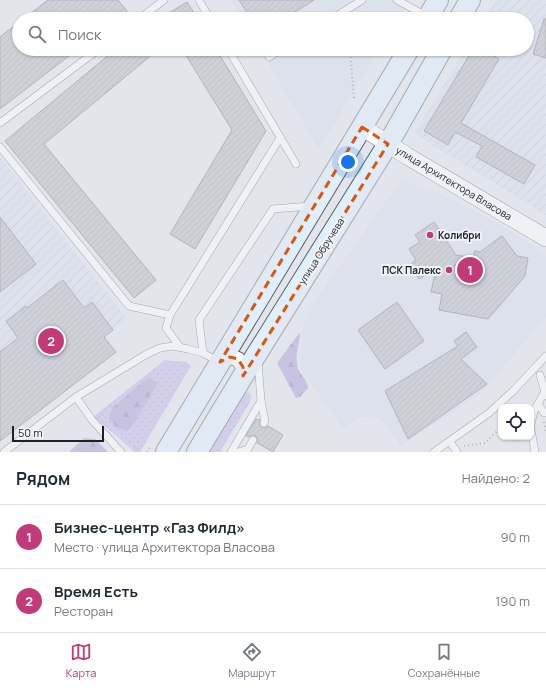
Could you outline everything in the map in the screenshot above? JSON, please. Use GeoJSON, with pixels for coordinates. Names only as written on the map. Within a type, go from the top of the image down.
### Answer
{"type":"FeatureCollection","features":[{"type":"Feature","properties":{"kind":"main road"},"geometry":{"type":"LineString","coordinates":[[431,12],[438,0]]}},
{"type":"Feature","properties":{"kind":"main road"},"geometry":{"type":"LineString","coordinates":[[463,12],[470,0]]}},
{"type":"Feature","properties":{"kind":"main road"},"geometry":{"type":"LineString","coordinates":[[166,452],[212,357],[314,206],[405,56]]}},
{"type":"Feature","properties":{"kind":"main road","name":"улица Обручева"},"geometry":{"type":"LineString","coordinates":[[197,452],[388,144],[438,56]]}},
{"type":"Feature","properties":{"kind":"street","name":"улица Архитектора Власова"},"geometry":{"type":"LineString","coordinates":[[362,127],[546,238]]}},
{"type":"Feature","properties":{"kind":"street"},"geometry":{"type":"LineString","coordinates":[[212,357],[230,357],[238,359],[243,367],[243,376]]}},
{"type":"Feature","properties":{"kind":"lane"},"geometry":{"type":"LineString","coordinates":[[148,12],[164,0]]}},
{"type":"Feature","properties":{"kind":"lane"},"geometry":{"type":"LineString","coordinates":[[199,0],[206,12]]}},
{"type":"Feature","properties":{"kind":"lane"},"geometry":{"type":"LineString","coordinates":[[343,12],[362,0]]}},
{"type":"Feature","properties":{"kind":"lane"},"geometry":{"type":"LineString","coordinates":[[397,0],[417,12]]}},
{"type":"Feature","properties":{"kind":"lane"},"geometry":{"type":"LineString","coordinates":[[0,123],[90,56]]}},
{"type":"Feature","properties":{"kind":"lane"},"geometry":{"type":"LineString","coordinates":[[232,56],[296,164]]}},
{"type":"Feature","properties":{"kind":"lane"},"geometry":{"type":"LineString","coordinates":[[180,347],[166,328],[170,315],[280,138]]}},
{"type":"Feature","properties":{"kind":"lane"},"geometry":{"type":"LineString","coordinates":[[0,148],[129,306],[170,315]]}},
{"type":"Feature","properties":{"kind":"lane"},"geometry":{"type":"LineString","coordinates":[[212,357],[199,320],[273,209],[314,206]]}},
{"type":"Feature","properties":{"kind":"lane"},"geometry":{"type":"LineString","coordinates":[[4,452],[76,397],[147,354],[160,348],[173,346],[180,347],[212,357]]}},
{"type":"Feature","properties":{"kind":"lane"},"geometry":{"type":"LineString","coordinates":[[258,352],[264,423]]}},
{"type":"Feature","properties":{"kind":"lane"},"geometry":{"type":"LineString","coordinates":[[434,452],[489,414],[546,356]]}},
{"type":"Feature","properties":{"kind":"lane"},"geometry":{"type":"LineString","coordinates":[[534,369],[546,381]]}},
{"type":"Feature","properties":{"kind":"lane"},"geometry":{"type":"LineString","coordinates":[[534,412],[545,394],[540,376]]}},
{"type":"Feature","properties":{"kind":"lane"},"geometry":{"type":"LineString","coordinates":[[76,397],[92,420],[121,452]]}},
{"type":"Feature","properties":{"kind":"lane"},"geometry":{"type":"LineString","coordinates":[[231,452],[261,401]]}},
{"type":"Feature","properties":{"kind":"lane"},"geometry":{"type":"LineString","coordinates":[[539,405],[544,416]]}},
{"type":"Feature","properties":{"kind":"lane"},"geometry":{"type":"LineString","coordinates":[[238,452],[248,449],[253,440]]}},
{"type":"Feature","properties":{"kind":"lane"},"geometry":{"type":"LineString","coordinates":[[533,440],[535,452]]}},
{"type":"Feature","properties":{"kind":"lane"},"geometry":{"type":"LineString","coordinates":[[450,442],[457,452]]}},
{"type":"Feature","properties":{"kind":"path"},"geometry":{"type":"LineString","coordinates":[[351,56],[354,100]]}},
{"type":"Feature","properties":{"kind":"path"},"geometry":{"type":"LineString","coordinates":[[544,416],[546,432]]}},
{"type":"Feature","properties":{"kind":"path"},"geometry":{"type":"LineString","coordinates":[[461,442],[464,446],[485,443],[498,430]]}},
{"type":"Feature","properties":{"kind":"highlighted area"},"geometry":{"type":"Polygon","coordinates":[[[362,127],[388,144],[243,376],[243,367],[238,359],[230,357],[220,362],[362,127]]]}},
{"type":"Feature","properties":{"kind":"shaded area"},"geometry":{"type":"Polygon","coordinates":[[[231,0],[410,0],[403,12],[238,12],[231,0]]]}},
{"type":"Feature","properties":{"kind":"shaded area"},"geometry":{"type":"Polygon","coordinates":[[[496,0],[546,0],[546,215],[418,136],[416,130],[462,56],[534,56],[534,12],[488,12],[496,0]]]}},
{"type":"Feature","properties":{"kind":"shaded area"},"geometry":{"type":"Polygon","coordinates":[[[264,56],[376,56],[350,96],[319,150],[264,56]]]}},
{"type":"Feature","properties":{"kind":"shaded area"},"geometry":{"type":"Polygon","coordinates":[[[0,157],[127,319],[104,337],[116,352],[0,441],[0,157]]]}},
{"type":"Feature","properties":{"kind":"shaded area"},"geometry":{"type":"Polygon","coordinates":[[[401,180],[443,195],[501,225],[533,245],[546,256],[546,317],[479,395],[401,446],[384,422],[375,417],[363,417],[357,419],[343,429],[300,368],[299,356],[302,331],[312,305],[401,180]]]}},
{"type":"Feature","properties":{"kind":"shaded area"},"geometry":{"type":"Polygon","coordinates":[[[165,360],[186,362],[191,366],[140,452],[134,452],[94,416],[165,360]]]}},
{"type":"Feature","properties":{"kind":"shaded area"},"geometry":{"type":"Polygon","coordinates":[[[248,392],[251,396],[250,402],[220,452],[208,452],[243,395],[248,392]]]}},
{"type":"Feature","properties":{"kind":"green space"},"geometry":{"type":"Polygon","coordinates":[[[300,332],[297,363],[299,371],[307,382],[308,388],[300,397],[296,398],[277,363],[300,332]]]}},
{"type":"Feature","properties":{"kind":"green space"},"geometry":{"type":"Polygon","coordinates":[[[149,377],[158,383],[135,422],[128,431],[117,428],[109,419],[112,408],[149,377]]]}},
{"type":"Feature","properties":{"kind":"green space"},"geometry":{"type":"Polygon","coordinates":[[[84,438],[95,439],[108,452],[69,452],[84,438]]]}},
{"type":"Feature","properties":{"kind":"building"},"geometry":{"type":"Polygon","coordinates":[[[48,0],[118,0],[127,11],[126,12],[32,12],[48,0]]]}},
{"type":"Feature","properties":{"kind":"building"},"geometry":{"type":"Polygon","coordinates":[[[239,0],[314,0],[295,12],[247,12],[239,0]]]}},
{"type":"Feature","properties":{"kind":"building"},"geometry":{"type":"Polygon","coordinates":[[[187,2],[193,12],[171,12],[187,2]]]}},
{"type":"Feature","properties":{"kind":"building"},"geometry":{"type":"Polygon","coordinates":[[[544,19],[546,19],[546,58],[534,54],[544,19]]]}},
{"type":"Feature","properties":{"kind":"building"},"geometry":{"type":"Polygon","coordinates":[[[12,28],[12,56],[69,56],[0,109],[0,37],[12,28]]]}},
{"type":"Feature","properties":{"kind":"building"},"geometry":{"type":"Polygon","coordinates":[[[108,56],[151,56],[44,144],[156,280],[134,298],[5,141],[108,56]]]}},
{"type":"Feature","properties":{"kind":"building"},"geometry":{"type":"Polygon","coordinates":[[[186,56],[220,56],[266,131],[195,249],[170,234],[232,130],[186,56]]]}},
{"type":"Feature","properties":{"kind":"building"},"geometry":{"type":"Polygon","coordinates":[[[469,56],[494,56],[499,59],[461,123],[535,165],[524,184],[476,157],[482,146],[455,132],[448,145],[424,131],[469,56]]]}},
{"type":"Feature","properties":{"kind":"building"},"geometry":{"type":"Polygon","coordinates":[[[0,217],[36,264],[0,292],[0,217]]]}},
{"type":"Feature","properties":{"kind":"building"},"geometry":{"type":"Polygon","coordinates":[[[434,222],[456,255],[473,258],[475,251],[480,252],[502,236],[517,256],[528,258],[525,276],[488,319],[439,310],[442,294],[431,292],[436,269],[419,279],[410,265],[416,260],[409,249],[420,242],[415,235],[434,222]]]}},
{"type":"Feature","properties":{"kind":"building"},"geometry":{"type":"Polygon","coordinates":[[[63,280],[84,308],[92,302],[113,330],[104,337],[116,352],[0,441],[0,352],[18,338],[6,321],[26,306],[27,308],[63,280]]]}},
{"type":"Feature","properties":{"kind":"building"},"geometry":{"type":"Polygon","coordinates":[[[397,302],[424,341],[385,369],[358,330],[397,302]]]}},
{"type":"Feature","properties":{"kind":"building"},"geometry":{"type":"Polygon","coordinates":[[[466,332],[477,347],[461,359],[487,384],[408,439],[385,391],[458,346],[454,341],[466,332]]]}},
{"type":"Feature","properties":{"kind":"building"},"geometry":{"type":"Polygon","coordinates":[[[256,419],[260,420],[259,424],[261,427],[265,428],[268,426],[283,435],[273,452],[257,443],[258,440],[256,436],[246,436],[256,419]]]}},
{"type":"Feature","properties":{"kind":"place","name":"Колибри"},"geometry":{"type":"Point","coordinates":[430,235]}},
{"type":"Feature","properties":{"kind":"place","name":"ПСК Палекс"},"geometry":{"type":"Point","coordinates":[449,270]}},
{"type":"Feature","properties":{"kind":"place","name":"Бизнес-центр «Газ Филд»"},"geometry":{"type":"Point","coordinates":[470,270]}},
{"type":"Feature","properties":{"kind":"place","name":"Время Есть"},"geometry":{"type":"Point","coordinates":[51,341]}}]}
